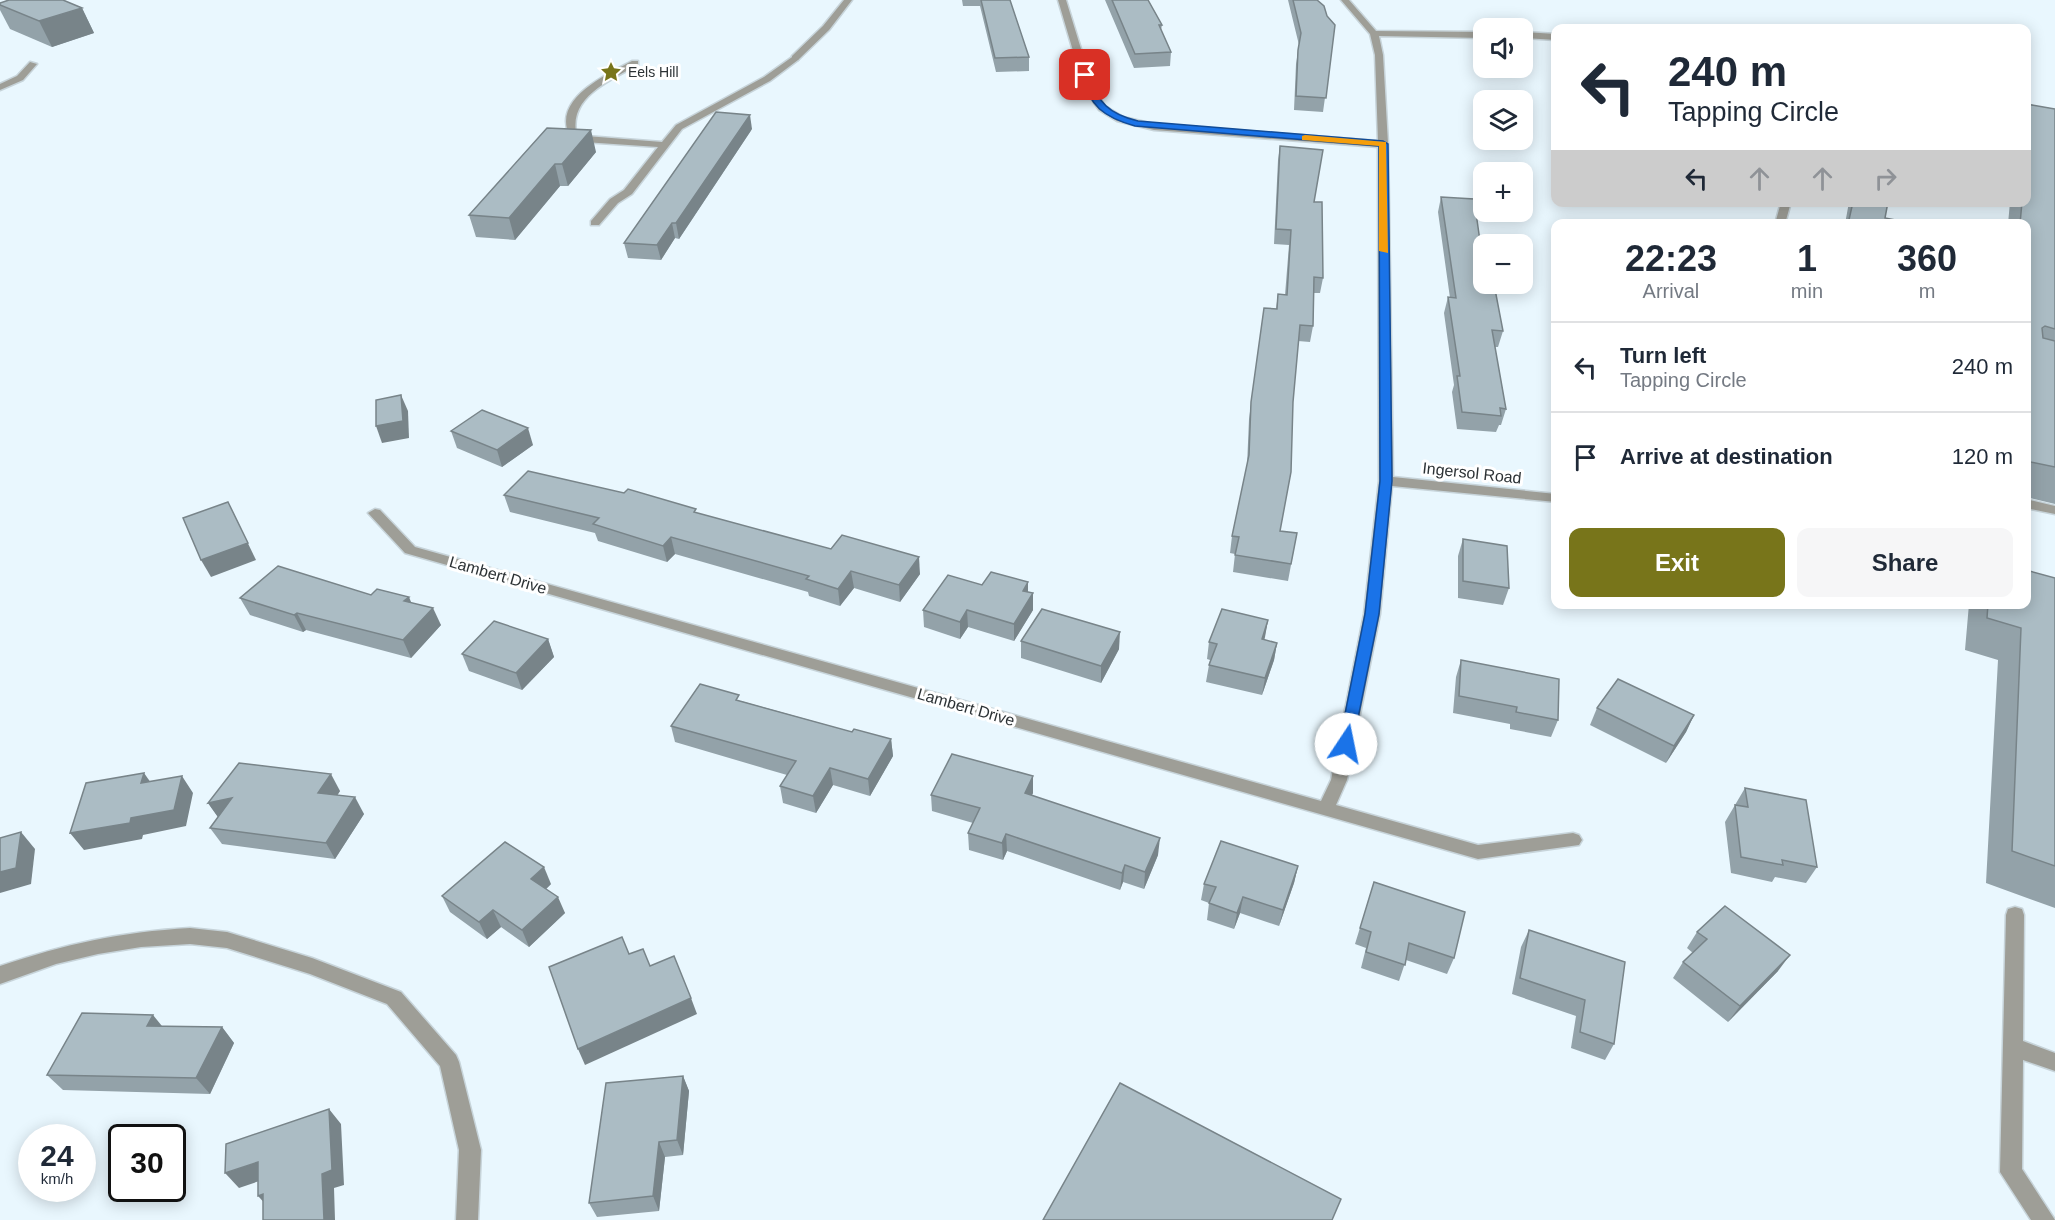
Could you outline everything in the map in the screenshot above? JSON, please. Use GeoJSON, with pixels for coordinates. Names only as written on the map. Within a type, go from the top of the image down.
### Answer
{"type":"FeatureCollection","features":[{"type":"Feature","properties":{"kind":"street"},"geometry":{"type":"LineString","coordinates":[[595,223],[614,201],[628,192],[679,127],[767,79],[795,58],[826,28],[848,0]]}},
{"type":"Feature","properties":{"kind":"street"},"geometry":{"type":"LineString","coordinates":[[1062,0],[1090,93],[1102,108],[1123,120],[1154,127],[1383,144]]}},
{"type":"Feature","properties":{"kind":"street"},"geometry":{"type":"LineString","coordinates":[[1326,808],[1339,780],[1372,614],[1386,481],[1383,144],[1379,55],[1374,33],[1345,0]]}},
{"type":"Feature","properties":{"kind":"street"},"geometry":{"type":"LineString","coordinates":[[1374,33],[1473,34]]}},
{"type":"Feature","properties":{"kind":"street"},"geometry":{"type":"LineString","coordinates":[[1533,36],[1551,37]]}},
{"type":"Feature","properties":{"kind":"street"},"geometry":{"type":"LineString","coordinates":[[635,63],[588,92],[571,111],[567,122],[572,133],[585,139],[665,145]]}},
{"type":"Feature","properties":{"kind":"street"},"geometry":{"type":"LineString","coordinates":[[0,87],[20,78],[33,64]]}},
{"type":"Feature","properties":{"kind":"street","name":"Ingersol Road"},"geometry":{"type":"LineString","coordinates":[[1386,481],[1551,498]]}},
{"type":"Feature","properties":{"kind":"street"},"geometry":{"type":"LineString","coordinates":[[2031,504],[2055,510]]}},
{"type":"Feature","properties":{"kind":"street","name":"Lambert Drive"},"geometry":{"type":"LineString","coordinates":[[375,513],[410,550],[1478,852],[1573,840]]}},
{"type":"Feature","properties":{"kind":"street"},"geometry":{"type":"LineString","coordinates":[[2015,915],[2011,1172],[2044,1220]]}},
{"type":"Feature","properties":{"kind":"street"},"geometry":{"type":"LineString","coordinates":[[0,975],[56,956],[98,946],[141,939],[190,936],[227,940],[302,963],[394,998],[449,1062],[470,1150],[468,1220]]}},
{"type":"Feature","properties":{"kind":"street"},"geometry":{"type":"LineString","coordinates":[[2013,1047],[2055,1062]]}},
{"type":"Feature","properties":{"kind":"building"},"geometry":{"type":"Polygon","coordinates":[[[9,0],[63,0],[82,8],[39,21],[0,5],[9,0]]]}},
{"type":"Feature","properties":{"kind":"building"},"geometry":{"type":"Polygon","coordinates":[[[981,0],[1010,0],[1029,57],[995,58],[981,0]]]}},
{"type":"Feature","properties":{"kind":"building"},"geometry":{"type":"Polygon","coordinates":[[[1112,0],[1148,0],[1162,25],[1159,25],[1171,52],[1135,54],[1112,0]]]}},
{"type":"Feature","properties":{"kind":"building"},"geometry":{"type":"Polygon","coordinates":[[[1293,0],[1317,0],[1324,6],[1327,16],[1335,25],[1326,98],[1296,96],[1301,33],[1293,0]]]}},
{"type":"Feature","properties":{"kind":"building"},"geometry":{"type":"Polygon","coordinates":[[[2031,105],[2055,109],[2055,329],[2045,326],[2042,328],[2043,338],[2055,341],[2055,467],[2031,462],[2031,219],[2020,219],[2022,207],[2031,207],[2031,105]]]}},
{"type":"Feature","properties":{"kind":"building"},"geometry":{"type":"Polygon","coordinates":[[[716,112],[750,115],[676,223],[672,223],[657,245],[624,243],[716,112]]]}},
{"type":"Feature","properties":{"kind":"building"},"geometry":{"type":"Polygon","coordinates":[[[547,128],[591,130],[562,164],[555,164],[509,218],[469,215],[547,128]]]}},
{"type":"Feature","properties":{"kind":"building"},"geometry":{"type":"Polygon","coordinates":[[[1280,146],[1323,150],[1314,202],[1322,202],[1323,278],[1314,277],[1313,326],[1300,325],[1293,402],[1291,472],[1280,531],[1297,533],[1291,564],[1235,555],[1239,537],[1232,536],[1249,455],[1251,402],[1264,308],[1277,309],[1278,294],[1287,295],[1291,230],[1276,229],[1280,146]]]}},
{"type":"Feature","properties":{"kind":"building"},"geometry":{"type":"Polygon","coordinates":[[[1441,197],[1473,199],[1473,222],[1477,222],[1479,234],[1473,234],[1473,294],[1496,294],[1503,331],[1492,330],[1506,409],[1500,408],[1501,416],[1462,412],[1457,376],[1460,376],[1448,297],[1456,298],[1441,197]]]}},
{"type":"Feature","properties":{"kind":"building"},"geometry":{"type":"Polygon","coordinates":[[[1852,207],[1887,207],[1885,218],[1890,219],[1849,219],[1852,207]]]}},
{"type":"Feature","properties":{"kind":"building"},"geometry":{"type":"Polygon","coordinates":[[[401,395],[403,421],[376,426],[376,400],[401,395]]]}},
{"type":"Feature","properties":{"kind":"building"},"geometry":{"type":"Polygon","coordinates":[[[482,410],[528,428],[497,450],[451,431],[482,410]]]}},
{"type":"Feature","properties":{"kind":"building"},"geometry":{"type":"Polygon","coordinates":[[[528,471],[624,493],[628,489],[696,509],[694,512],[831,549],[842,535],[919,557],[899,585],[851,571],[838,589],[806,579],[809,576],[671,537],[663,546],[593,524],[599,518],[504,495],[528,471]]]}},
{"type":"Feature","properties":{"kind":"building"},"geometry":{"type":"Polygon","coordinates":[[[228,502],[248,543],[201,560],[183,518],[228,502]]]}},
{"type":"Feature","properties":{"kind":"building"},"geometry":{"type":"Polygon","coordinates":[[[1463,539],[1507,546],[1509,588],[1463,581],[1463,539]]]}},
{"type":"Feature","properties":{"kind":"building"},"geometry":{"type":"Polygon","coordinates":[[[278,566],[371,595],[377,589],[409,597],[404,601],[433,608],[403,640],[297,613],[294,615],[240,598],[278,566]]]}},
{"type":"Feature","properties":{"kind":"building"},"geometry":{"type":"Polygon","coordinates":[[[2031,571],[2055,578],[2055,866],[2012,851],[2021,628],[1987,618],[1988,609],[2031,609],[2031,571]]]}},
{"type":"Feature","properties":{"kind":"building"},"geometry":{"type":"Polygon","coordinates":[[[991,572],[1028,582],[1023,591],[1033,593],[1014,624],[967,610],[960,622],[923,610],[948,575],[982,585],[991,572]]]}},
{"type":"Feature","properties":{"kind":"building"},"geometry":{"type":"Polygon","coordinates":[[[1042,609],[1120,632],[1101,666],[1021,641],[1042,609]]]}},
{"type":"Feature","properties":{"kind":"building"},"geometry":{"type":"Polygon","coordinates":[[[1222,609],[1268,620],[1262,639],[1277,643],[1265,678],[1209,665],[1217,644],[1209,642],[1222,609]]]}},
{"type":"Feature","properties":{"kind":"building"},"geometry":{"type":"Polygon","coordinates":[[[494,621],[548,639],[516,673],[462,654],[494,621]]]}},
{"type":"Feature","properties":{"kind":"building"},"geometry":{"type":"Polygon","coordinates":[[[1461,660],[1559,679],[1558,720],[1516,712],[1517,707],[1459,696],[1461,660]]]}},
{"type":"Feature","properties":{"kind":"building"},"geometry":{"type":"Polygon","coordinates":[[[1618,679],[1694,715],[1674,746],[1597,708],[1618,679]]]}},
{"type":"Feature","properties":{"kind":"building"},"geometry":{"type":"Polygon","coordinates":[[[700,684],[739,695],[736,700],[852,732],[854,729],[891,739],[868,779],[830,768],[813,796],[780,786],[796,761],[671,726],[700,684]]]}},
{"type":"Feature","properties":{"kind":"building"},"geometry":{"type":"Polygon","coordinates":[[[952,754],[1033,776],[1025,793],[1160,838],[1145,872],[1125,865],[1122,873],[1006,834],[1002,843],[968,833],[980,808],[931,795],[952,754]]]}},
{"type":"Feature","properties":{"kind":"building"},"geometry":{"type":"Polygon","coordinates":[[[239,763],[331,774],[318,793],[355,797],[326,843],[210,828],[232,798],[208,803],[239,763]]]}},
{"type":"Feature","properties":{"kind":"building"},"geometry":{"type":"Polygon","coordinates":[[[144,773],[141,783],[182,776],[174,810],[131,818],[130,823],[70,833],[86,783],[144,773]]]}},
{"type":"Feature","properties":{"kind":"building"},"geometry":{"type":"Polygon","coordinates":[[[1745,788],[1806,800],[1817,867],[1782,860],[1783,865],[1741,857],[1735,805],[1748,807],[1745,788]]]}},
{"type":"Feature","properties":{"kind":"building"},"geometry":{"type":"Polygon","coordinates":[[[21,832],[16,868],[0,872],[0,838],[21,832]]]}},
{"type":"Feature","properties":{"kind":"building"},"geometry":{"type":"Polygon","coordinates":[[[1221,841],[1298,866],[1283,910],[1243,897],[1237,913],[1209,903],[1216,887],[1204,884],[1221,841]]]}},
{"type":"Feature","properties":{"kind":"building"},"geometry":{"type":"Polygon","coordinates":[[[505,842],[544,867],[531,879],[558,897],[522,930],[493,910],[479,922],[442,896],[505,842]]]}},
{"type":"Feature","properties":{"kind":"building"},"geometry":{"type":"Polygon","coordinates":[[[1374,882],[1465,912],[1454,958],[1409,943],[1405,965],[1366,952],[1371,932],[1360,928],[1374,882]]]}},
{"type":"Feature","properties":{"kind":"building"},"geometry":{"type":"Polygon","coordinates":[[[1725,906],[1790,955],[1740,1006],[1683,962],[1707,939],[1697,932],[1725,906]]]}},
{"type":"Feature","properties":{"kind":"building"},"geometry":{"type":"Polygon","coordinates":[[[1529,930],[1625,962],[1614,1044],[1580,1032],[1585,1000],[1520,978],[1529,930]]]}},
{"type":"Feature","properties":{"kind":"building"},"geometry":{"type":"Polygon","coordinates":[[[622,937],[629,954],[643,949],[650,966],[674,956],[691,998],[578,1049],[549,967],[622,937]]]}},
{"type":"Feature","properties":{"kind":"building"},"geometry":{"type":"Polygon","coordinates":[[[82,1013],[153,1015],[147,1026],[222,1027],[196,1078],[47,1075],[82,1013]]]}},
{"type":"Feature","properties":{"kind":"building"},"geometry":{"type":"Polygon","coordinates":[[[683,1076],[677,1140],[659,1142],[653,1196],[589,1203],[606,1083],[683,1076]]]}},
{"type":"Feature","properties":{"kind":"building"},"geometry":{"type":"Polygon","coordinates":[[[1120,1083],[1341,1199],[1332,1220],[1043,1220],[1120,1083]]]}},
{"type":"Feature","properties":{"kind":"building"},"geometry":{"type":"Polygon","coordinates":[[[329,1109],[332,1170],[322,1174],[324,1220],[263,1220],[263,1194],[258,1196],[258,1162],[225,1173],[226,1144],[329,1109]]]}},
{"type":"Feature","properties":{"kind":"slow traffic"},"geometry":{"type":"LineString","coordinates":[[1305,138],[1383,144],[1384,251]]}},
{"type":"Feature","properties":{"kind":"place","name":"Eels Hill"},"geometry":{"type":"Point","coordinates":[611,72]}},
{"type":"Feature","properties":{"kind":"route"},"geometry":{"type":"LineString","coordinates":[[1085,75],[1090,93],[1102,108],[1123,120],[1138,124],[1383,144],[1386,481],[1372,614],[1346,744]]}}]}
